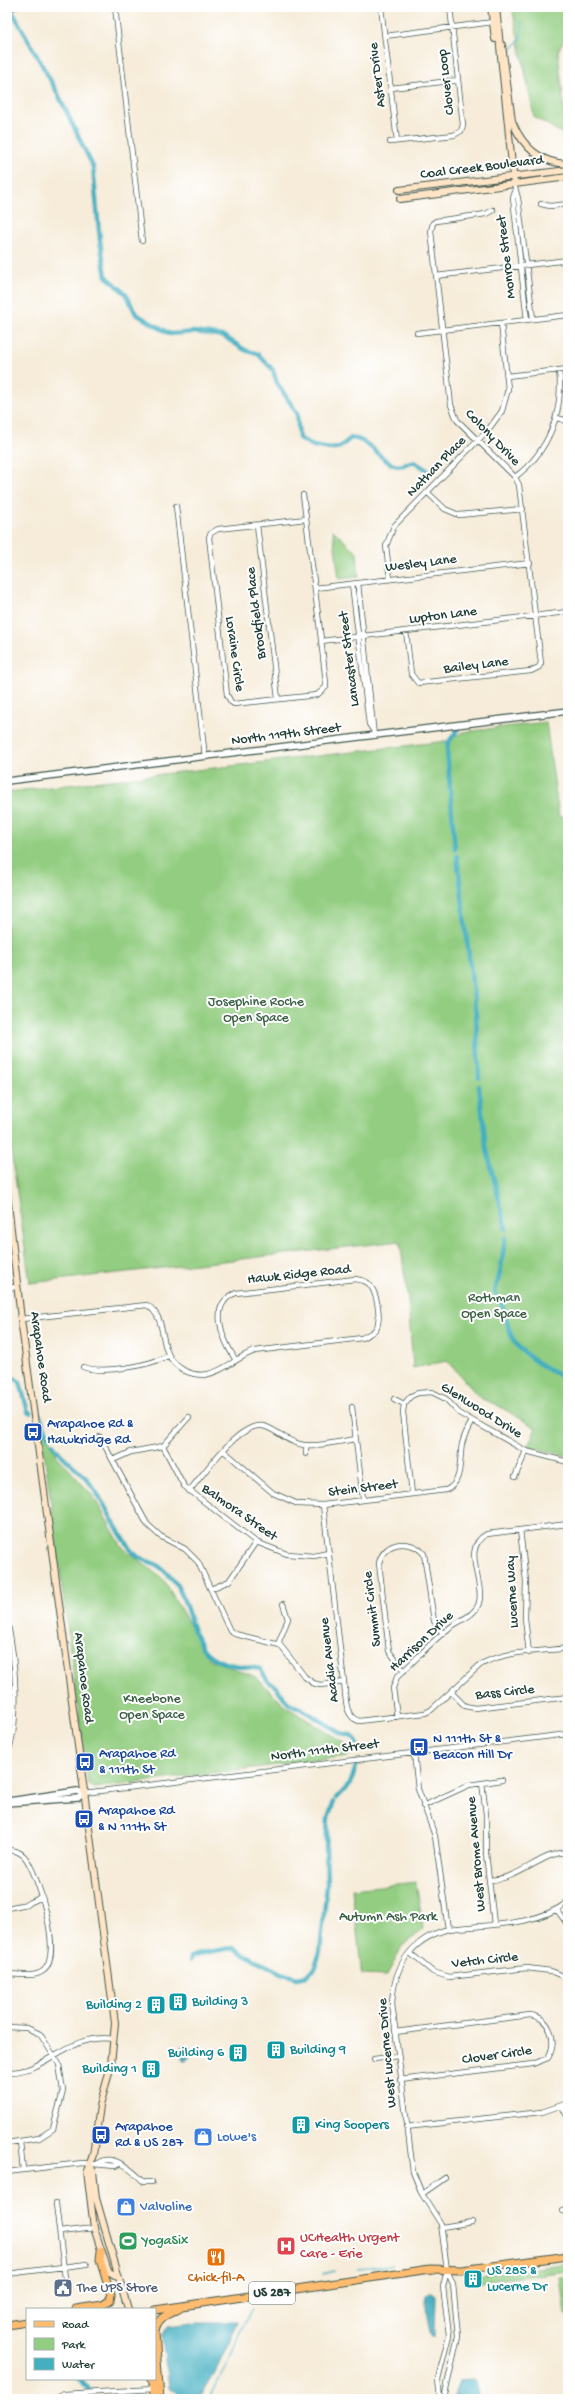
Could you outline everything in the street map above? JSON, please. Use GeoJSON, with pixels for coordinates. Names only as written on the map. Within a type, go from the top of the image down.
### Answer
{"type":"FeatureCollection","features":[{"type":"Feature","properties":{"kind":"main road","name":"Monroe Street"},"geometry":{"type":"LineString","coordinates":[[491,7],[500,56]]}},
{"type":"Feature","properties":{"kind":"main road","name":"Monroe Street"},"geometry":{"type":"LineString","coordinates":[[496,7],[514,184]]}},
{"type":"Feature","properties":{"kind":"main road"},"geometry":{"type":"LineString","coordinates":[[499,37],[504,54],[512,121],[516,131],[523,142],[536,154],[550,162],[568,164]]}},
{"type":"Feature","properties":{"kind":"main road","name":"Coal Creek Boulevard"},"geometry":{"type":"LineString","coordinates":[[399,190],[568,170]]}},
{"type":"Feature","properties":{"kind":"main road","name":"Coal Creek Boulevard"},"geometry":{"type":"LineString","coordinates":[[400,199],[568,177]]}},
{"type":"Feature","properties":{"kind":"main road","name":"Arapahoe Road"},"geometry":{"type":"LineString","coordinates":[[7,1194],[21,1319],[113,2008],[114,2039],[111,2065],[100,2106],[93,2155],[87,2171],[88,2192],[94,2228],[108,2271],[118,2277]]}},
{"type":"Feature","properties":{"kind":"main road","name":"Arapahoe Road"},"geometry":{"type":"LineString","coordinates":[[89,2164],[93,2171],[96,2198],[128,2308]]}},
{"type":"Feature","properties":{"kind":"main road"},"geometry":{"type":"LineString","coordinates":[[83,2308],[103,2305],[110,2300],[111,2295],[100,2260],[101,2251]]}},
{"type":"Feature","properties":{"kind":"main road","name":"US 287"},"geometry":{"type":"LineString","coordinates":[[156,2310],[430,2269],[460,2270],[568,2256]]}},
{"type":"Feature","properties":{"kind":"main road"},"geometry":{"type":"LineString","coordinates":[[156,2328],[157,2323],[161,2318],[186,2306]]}},
{"type":"Feature","properties":{"kind":"main road"},"geometry":{"type":"LineString","coordinates":[[7,2325],[26,2322]]}},
{"type":"Feature","properties":{"kind":"main road"},"geometry":{"type":"LineString","coordinates":[[156,2345],[160,2399]]}},
{"type":"Feature","properties":{"kind":"main road"},"geometry":{"type":"LineString","coordinates":[[151,2380],[155,2399]]}},
{"type":"Feature","properties":{"kind":"street"},"geometry":{"type":"LineString","coordinates":[[7,8],[16,7]]}},
{"type":"Feature","properties":{"kind":"street"},"geometry":{"type":"LineString","coordinates":[[115,7],[142,241]]}},
{"type":"Feature","properties":{"kind":"street","name":"Aster Drive"},"geometry":{"type":"LineString","coordinates":[[381,7],[397,141]]}},
{"type":"Feature","properties":{"kind":"street","name":"Clover Loop"},"geometry":{"type":"LineString","coordinates":[[390,142],[454,135],[462,131],[463,125],[450,7]]}},
{"type":"Feature","properties":{"kind":"street"},"geometry":{"type":"LineString","coordinates":[[384,36],[493,22]]}},
{"type":"Feature","properties":{"kind":"street"},"geometry":{"type":"LineString","coordinates":[[391,88],[458,80]]}},
{"type":"Feature","properties":{"kind":"street","name":"Monroe Street"},"geometry":{"type":"LineString","coordinates":[[514,184],[515,192],[518,198],[533,319]]}},
{"type":"Feature","properties":{"kind":"street","name":"Monroe Street"},"geometry":{"type":"LineString","coordinates":[[515,192],[512,198],[527,320]]}},
{"type":"Feature","properties":{"kind":"street"},"geometry":{"type":"LineString","coordinates":[[541,204],[550,206],[568,204]]}},
{"type":"Feature","properties":{"kind":"street","name":"Colony Drive"},"geometry":{"type":"LineString","coordinates":[[493,210],[486,214],[440,219],[433,223],[431,230],[453,414],[515,477],[522,494],[541,658],[539,667]]}},
{"type":"Feature","properties":{"kind":"street"},"geometry":{"type":"LineString","coordinates":[[436,276],[568,260]]}},
{"type":"Feature","properties":{"kind":"street"},"geometry":{"type":"LineString","coordinates":[[417,333],[568,315]]}},
{"type":"Feature","properties":{"kind":"street","name":"Nathan Place"},"geometry":{"type":"LineString","coordinates":[[390,579],[386,546],[390,532],[496,421],[502,411],[508,389],[501,323]]}},
{"type":"Feature","properties":{"kind":"street"},"geometry":{"type":"LineString","coordinates":[[507,376],[568,369]]}},
{"type":"Feature","properties":{"kind":"street"},"geometry":{"type":"LineString","coordinates":[[515,477],[541,450],[557,418],[561,387],[559,370]]}},
{"type":"Feature","properties":{"kind":"street"},"geometry":{"type":"LineString","coordinates":[[557,418],[568,421]]}},
{"type":"Feature","properties":{"kind":"street"},"geometry":{"type":"LineString","coordinates":[[427,492],[445,509],[459,515],[523,509]]}},
{"type":"Feature","properties":{"kind":"street","name":"Loraine Circle"},"geometry":{"type":"LineString","coordinates":[[303,495],[315,588],[326,683],[324,691],[317,695],[234,704],[228,699],[226,687],[209,537],[211,533],[218,529],[306,519]]}},
{"type":"Feature","properties":{"kind":"street"},"geometry":{"type":"LineString","coordinates":[[176,506],[205,757]]}},
{"type":"Feature","properties":{"kind":"street","name":"Brookfield Place"},"geometry":{"type":"LineString","coordinates":[[257,525],[278,699]]}},
{"type":"Feature","properties":{"kind":"street","name":"Wesley Lane"},"geometry":{"type":"LineString","coordinates":[[315,588],[530,563]]}},
{"type":"Feature","properties":{"kind":"street","name":"Lancaster Street"},"geometry":{"type":"LineString","coordinates":[[358,583],[361,637],[369,724],[373,733]]}},
{"type":"Feature","properties":{"kind":"street","name":"Lancaster Street"},"geometry":{"type":"LineString","coordinates":[[352,584],[361,637]]}},
{"type":"Feature","properties":{"kind":"street","name":"Lupton Lane"},"geometry":{"type":"LineString","coordinates":[[321,641],[567,612]]}},
{"type":"Feature","properties":{"kind":"street","name":"Bailey Lane"},"geometry":{"type":"LineString","coordinates":[[406,631],[411,674],[415,681],[423,684],[531,671],[539,667]]}},
{"type":"Feature","properties":{"kind":"street","name":"North 119th Street"},"geometry":{"type":"LineString","coordinates":[[7,781],[205,757],[373,733],[568,711]]}},
{"type":"Feature","properties":{"kind":"street","name":"Hawk Ridge Road"},"geometry":{"type":"LineString","coordinates":[[21,1319],[147,1305],[158,1315],[163,1344],[168,1356],[181,1369],[198,1375],[209,1374],[220,1370],[235,1360],[255,1351],[362,1338],[371,1334],[377,1327],[378,1317],[373,1289],[365,1281],[355,1279],[236,1293],[227,1297],[221,1303],[219,1311],[224,1342],[235,1360]]}},
{"type":"Feature","properties":{"kind":"street"},"geometry":{"type":"LineString","coordinates":[[7,1288],[17,1286]]}},
{"type":"Feature","properties":{"kind":"street"},"geometry":{"type":"LineString","coordinates":[[83,1367],[93,1370],[145,1364],[168,1356]]}},
{"type":"Feature","properties":{"kind":"street","name":"Glenwood Drive"},"geometry":{"type":"LineString","coordinates":[[404,1404],[411,1396],[418,1393],[432,1392],[440,1395],[459,1413],[526,1451],[568,1462]]}},
{"type":"Feature","properties":{"kind":"street"},"geometry":{"type":"LineString","coordinates":[[394,1399],[404,1404],[402,1412],[412,1494]]}},
{"type":"Feature","properties":{"kind":"street"},"geometry":{"type":"LineString","coordinates":[[352,1407],[363,1499]]}},
{"type":"Feature","properties":{"kind":"street"},"geometry":{"type":"LineString","coordinates":[[113,1460],[131,1452],[163,1446],[189,1417]]}},
{"type":"Feature","properties":{"kind":"street","name":"Stein Street"},"geometry":{"type":"LineString","coordinates":[[224,1451],[273,1493],[284,1499],[298,1504],[323,1505],[446,1490],[455,1484],[462,1445],[472,1421]]}},
{"type":"Feature","properties":{"kind":"street"},"geometry":{"type":"LineString","coordinates":[[190,1491],[241,1432],[256,1426],[271,1429],[289,1441],[306,1445],[356,1439]]}},
{"type":"Feature","properties":{"kind":"street"},"geometry":{"type":"LineString","coordinates":[[100,1437],[147,1524],[160,1536],[193,1556],[201,1567],[230,1631],[235,1634],[278,1644],[286,1650],[308,1681],[320,1685],[344,1682]]}},
{"type":"Feature","properties":{"kind":"street"},"geometry":{"type":"LineString","coordinates":[[306,1445],[306,1454]]}},
{"type":"Feature","properties":{"kind":"street","name":"Balmora Street"},"geometry":{"type":"LineString","coordinates":[[163,1446],[182,1483],[190,1491],[256,1542],[287,1554],[314,1556],[328,1553]]}},
{"type":"Feature","properties":{"kind":"street"},"geometry":{"type":"LineString","coordinates":[[515,1477],[526,1451]]}},
{"type":"Feature","properties":{"kind":"street","name":"Acadia Avenue"},"geometry":{"type":"LineString","coordinates":[[323,1505],[348,1712],[354,1720],[359,1721],[397,1717],[431,1710],[488,1660],[502,1656],[568,1648]]}},
{"type":"Feature","properties":{"kind":"street","name":"Harrison Drive"},"geometry":{"type":"LineString","coordinates":[[397,1717],[393,1688],[397,1677],[443,1634],[472,1613],[479,1602],[474,1554],[479,1540],[487,1534],[568,1524]]}},
{"type":"Feature","properties":{"kind":"street","name":"Lucerne Way"},"geometry":{"type":"LineString","coordinates":[[520,1530],[526,1581],[525,1618],[529,1653]]}},
{"type":"Feature","properties":{"kind":"street"},"geometry":{"type":"LineString","coordinates":[[211,1589],[229,1581],[256,1542]]}},
{"type":"Feature","properties":{"kind":"street","name":"Summit Circle"},"geometry":{"type":"LineString","coordinates":[[404,1671],[389,1651],[379,1562],[380,1556],[387,1548],[409,1544],[420,1549],[424,1554],[434,1621],[443,1634]]}},
{"type":"Feature","properties":{"kind":"street"},"geometry":{"type":"LineString","coordinates":[[278,1644],[288,1618],[283,1604]]}},
{"type":"Feature","properties":{"kind":"street"},"geometry":{"type":"LineString","coordinates":[[7,1621],[12,1650],[14,1691],[14,1724],[7,1754]]}},
{"type":"Feature","properties":{"kind":"street"},"geometry":{"type":"LineString","coordinates":[[7,1691],[14,1691]]}},
{"type":"Feature","properties":{"kind":"street","name":"Bass Circle"},"geometry":{"type":"LineString","coordinates":[[451,1692],[465,1706],[475,1708],[568,1697]]}},
{"type":"Feature","properties":{"kind":"street","name":"North 111th Street"},"geometry":{"type":"LineString","coordinates":[[7,1802],[24,1797],[77,1791],[84,1793],[568,1734]]}},
{"type":"Feature","properties":{"kind":"street"},"geometry":{"type":"LineString","coordinates":[[414,1753],[418,1789],[435,1836],[448,1929]]}},
{"type":"Feature","properties":{"kind":"street"},"geometry":{"type":"LineString","coordinates":[[424,1806],[459,1788],[502,1780]]}},
{"type":"Feature","properties":{"kind":"street","name":"West Brome Avenue"},"geometry":{"type":"LineString","coordinates":[[482,1783],[489,1880],[494,1924]]}},
{"type":"Feature","properties":{"kind":"street"},"geometry":{"type":"LineString","coordinates":[[7,1850],[14,1850],[25,1857],[42,1897],[46,1908],[51,1961],[43,1972],[37,1974],[7,1974]]}},
{"type":"Feature","properties":{"kind":"street"},"geometry":{"type":"LineString","coordinates":[[489,1880],[515,1876],[549,1856],[568,1852]]}},
{"type":"Feature","properties":{"kind":"street"},"geometry":{"type":"LineString","coordinates":[[7,1908],[27,1904],[42,1897]]}},
{"type":"Feature","properties":{"kind":"street","name":"West Lucerne Drive"},"geometry":{"type":"LineString","coordinates":[[447,2270],[442,2227],[439,2217],[422,2194],[412,2172],[395,2032],[393,1992],[400,1968],[410,1953],[425,1938],[448,1929],[531,1919],[557,1910],[568,1902]]}},
{"type":"Feature","properties":{"kind":"street"},"geometry":{"type":"LineString","coordinates":[[557,1910],[568,1925]]}},
{"type":"Feature","properties":{"kind":"street","name":"Vetch Circle"},"geometry":{"type":"LineString","coordinates":[[410,1953],[433,1972],[449,1977],[527,1968],[551,1971],[568,1978]]}},
{"type":"Feature","properties":{"kind":"street","name":"Clover Circle"},"geometry":{"type":"LineString","coordinates":[[395,2032],[530,2015],[538,2016],[548,2024],[550,2028],[552,2047],[548,2058],[533,2064],[400,2080]]}},
{"type":"Feature","properties":{"kind":"street"},"geometry":{"type":"LineString","coordinates":[[7,2027],[34,2030],[45,2040],[54,2054],[62,2077],[62,2091],[53,2129],[39,2138],[7,2143]]}},
{"type":"Feature","properties":{"kind":"street"},"geometry":{"type":"LineString","coordinates":[[7,2072],[27,2069],[54,2054],[88,2039],[114,2039]]}},
{"type":"Feature","properties":{"kind":"street"},"geometry":{"type":"LineString","coordinates":[[374,2059],[398,2056]]}},
{"type":"Feature","properties":{"kind":"street"},"geometry":{"type":"LineString","coordinates":[[406,2128],[542,2112],[562,2106],[568,2102]]}},
{"type":"Feature","properties":{"kind":"street"},"geometry":{"type":"LineString","coordinates":[[562,2106],[568,2118]]}},
{"type":"Feature","properties":{"kind":"street"},"geometry":{"type":"LineString","coordinates":[[20,2141],[23,2170]]}},
{"type":"Feature","properties":{"kind":"street"},"geometry":{"type":"LineString","coordinates":[[7,2172],[50,2166],[98,2163],[102,2166],[115,2166],[119,2164],[127,2166],[144,2182],[152,2182]]}},
{"type":"Feature","properties":{"kind":"street"},"geometry":{"type":"LineString","coordinates":[[422,2194],[444,2178]]}},
{"type":"Feature","properties":{"kind":"street"},"geometry":{"type":"LineString","coordinates":[[56,2204],[65,2278]]}},
{"type":"Feature","properties":{"kind":"street"},"geometry":{"type":"LineString","coordinates":[[442,2227],[472,2222]]}},
{"type":"Feature","properties":{"kind":"street"},"geometry":{"type":"LineString","coordinates":[[60,2232],[94,2228]]}},
{"type":"Feature","properties":{"kind":"street"},"geometry":{"type":"LineString","coordinates":[[7,2274],[87,2264]]}},
{"type":"Feature","properties":{"kind":"street"},"geometry":{"type":"LineString","coordinates":[[440,2399],[438,2379],[449,2335],[443,2286],[447,2270]]}},
{"type":"Feature","properties":{"kind":"street"},"geometry":{"type":"LineString","coordinates":[[444,2399],[458,2333],[452,2284],[447,2270]]}},
{"type":"Feature","properties":{"kind":"street"},"geometry":{"type":"LineString","coordinates":[[55,2399],[64,2394],[154,2389]]}},
{"type":"Feature","properties":{"kind":"green space"},"geometry":{"type":"Polygon","coordinates":[[[512,7],[568,7],[568,31],[558,51],[567,136],[534,117],[512,7]]]}},
{"type":"Feature","properties":{"kind":"green space"},"geometry":{"type":"Polygon","coordinates":[[[333,530],[357,553],[359,577],[339,579],[333,530]]]}},
{"type":"Feature","properties":{"kind":"green space","name":"Josephine Roche Open Space"},"geometry":{"type":"Polygon","coordinates":[[[546,722],[559,817],[568,817],[568,1456],[528,1446],[536,1428],[497,1405],[480,1398],[447,1361],[413,1368],[408,1300],[400,1241],[30,1283],[7,1121],[7,792],[447,741],[463,732],[546,722]]]}},
{"type":"Feature","properties":{"kind":"green space","name":"Kneebone Open Space"},"geometry":{"type":"Polygon","coordinates":[[[40,1420],[57,1456],[93,1496],[122,1547],[164,1580],[209,1659],[256,1677],[285,1706],[356,1750],[348,1756],[95,1788],[88,1784],[40,1420]]]}},
{"type":"Feature","properties":{"kind":"green space","name":"Autumn Ash Park"},"geometry":{"type":"Polygon","coordinates":[[[416,1882],[423,1929],[402,1946],[387,1976],[362,1975],[352,1889],[416,1882]]]}},
{"type":"Feature","properties":{"kind":"green space"},"geometry":{"type":"Polygon","coordinates":[[[568,2264],[568,2271],[471,2283],[470,2278],[474,2280],[475,2276],[568,2264]]]}},
{"type":"Feature","properties":{"kind":"green space"},"geometry":{"type":"Polygon","coordinates":[[[568,2276],[568,2315],[565,2315],[560,2277],[568,2276]]]}},
{"type":"Feature","properties":{"kind":"water"},"geometry":{"type":"Polygon","coordinates":[[[182,2046],[190,2046],[191,2055],[186,2061],[183,2061],[182,2046]]]}},
{"type":"Feature","properties":{"kind":"water"},"geometry":{"type":"Polygon","coordinates":[[[430,2292],[435,2296],[434,2338],[431,2336],[426,2309],[427,2294],[430,2292]]]}},
{"type":"Feature","properties":{"kind":"water"},"geometry":{"type":"Polygon","coordinates":[[[198,2322],[238,2322],[216,2371],[200,2397],[186,2399],[168,2387],[162,2336],[168,2326],[198,2322]]]}},
{"type":"Feature","properties":{"kind":"water"},"geometry":{"type":"Polygon","coordinates":[[[459,2381],[476,2381],[480,2399],[453,2399],[459,2381]]]}},
{"type":"Feature","properties":{"kind":"waterway"},"geometry":{"type":"LineString","coordinates":[[12,11],[58,94],[93,167],[100,241],[106,276],[126,294],[136,314],[170,334],[194,332],[217,335],[225,337],[245,350],[258,354],[273,370],[277,383],[297,413],[299,438],[313,446],[331,449],[340,447],[351,438],[358,439],[364,442],[388,462],[397,466],[415,462],[427,470],[429,475]]}},
{"type":"Feature","properties":{"kind":"waterway"},"geometry":{"type":"LineString","coordinates":[[511,50],[521,38],[522,22]]}},
{"type":"Feature","properties":{"kind":"waterway"},"geometry":{"type":"LineString","coordinates":[[455,849],[447,750],[448,743],[458,729]]}},
{"type":"Feature","properties":{"kind":"waterway"},"geometry":{"type":"LineString","coordinates":[[457,856],[476,1015],[479,1078]]}},
{"type":"Feature","properties":{"kind":"waterway"},"geometry":{"type":"LineString","coordinates":[[479,1086],[486,1146],[506,1229]]}},
{"type":"Feature","properties":{"kind":"waterway"},"geometry":{"type":"LineString","coordinates":[[505,1238],[501,1268],[495,1292],[503,1307],[511,1335],[517,1346],[528,1356],[553,1372],[568,1378]]}},
{"type":"Feature","properties":{"kind":"waterway"},"geometry":{"type":"LineString","coordinates":[[7,1373],[20,1382],[28,1412],[31,1413]]}},
{"type":"Feature","properties":{"kind":"waterway"},"geometry":{"type":"LineString","coordinates":[[38,1412],[49,1437]]}},
{"type":"Feature","properties":{"kind":"waterway"},"geometry":{"type":"LineString","coordinates":[[53,1444],[60,1454],[82,1474],[93,1487],[122,1537],[136,1555],[158,1566],[166,1572],[175,1583],[183,1598],[195,1633],[203,1649],[208,1654],[226,1663],[260,1669],[268,1681],[276,1687],[289,1704],[300,1708],[341,1733],[350,1735],[355,1739],[359,1747]]}},
{"type":"Feature","properties":{"kind":"waterway"},"geometry":{"type":"LineString","coordinates":[[337,1798],[350,1784],[357,1764]]}},
{"type":"Feature","properties":{"kind":"waterway"},"geometry":{"type":"LineString","coordinates":[[190,1961],[191,1957],[207,1952],[233,1948],[279,1972],[297,1978],[307,1976],[315,1967],[320,1952],[327,1884],[326,1848],[328,1818],[334,1802]]}},
{"type":"Feature","properties":{"kind":"waterway"},"geometry":{"type":"LineString","coordinates":[[359,2268],[392,2265]]}},
{"type":"Feature","properties":{"kind":"waterway"},"geometry":{"type":"LineString","coordinates":[[324,2274],[334,2271]]}},
{"type":"Feature","properties":{"kind":"waterway"},"geometry":{"type":"LineString","coordinates":[[209,2399],[229,2362],[239,2333],[252,2308]]}},
{"type":"Feature","properties":{"kind":"waterway"},"geometry":{"type":"LineString","coordinates":[[79,2380],[89,2389]]}},
{"type":"Feature","properties":{"kind":"waterway"},"geometry":{"type":"LineString","coordinates":[[106,2399],[146,2397]]}},
{"type":"Feature","properties":{"kind":"place","name":"Arapahoe Rd & Hawkridge Rd"},"geometry":{"type":"Point","coordinates":[33,1432]}},
{"type":"Feature","properties":{"kind":"place","name":"N 111th St & Beacon Hill Dr"},"geometry":{"type":"Point","coordinates":[419,1747]}},
{"type":"Feature","properties":{"kind":"place","name":"Arapahoe Rd & 111th St"},"geometry":{"type":"Point","coordinates":[85,1762]}},
{"type":"Feature","properties":{"kind":"place","name":"Arapahoe Rd & N 111th St"},"geometry":{"type":"Point","coordinates":[84,1819]}},
{"type":"Feature","properties":{"kind":"place","name":"Building 3"},"geometry":{"type":"Point","coordinates":[178,2002]}},
{"type":"Feature","properties":{"kind":"place","name":"Building 2"},"geometry":{"type":"Point","coordinates":[156,2005]}},
{"type":"Feature","properties":{"kind":"place","name":"Building 9"},"geometry":{"type":"Point","coordinates":[276,2050]}},
{"type":"Feature","properties":{"kind":"place","name":"Building 6"},"geometry":{"type":"Point","coordinates":[238,2053]}},
{"type":"Feature","properties":{"kind":"place","name":"Building 1"},"geometry":{"type":"Point","coordinates":[151,2069]}},
{"type":"Feature","properties":{"kind":"place","name":"King Soopers"},"geometry":{"type":"Point","coordinates":[301,2125]}},
{"type":"Feature","properties":{"kind":"place","name":"Arapahoe Rd & US 287"},"geometry":{"type":"Point","coordinates":[101,2135]}},
{"type":"Feature","properties":{"kind":"place","name":"Lowe's"},"geometry":{"type":"Point","coordinates":[203,2137]}},
{"type":"Feature","properties":{"kind":"place","name":"Valvoline"},"geometry":{"type":"Point","coordinates":[126,2207]}},
{"type":"Feature","properties":{"kind":"place","name":"YogaSix"},"geometry":{"type":"Point","coordinates":[128,2241]}},
{"type":"Feature","properties":{"kind":"place","name":"UCHealth Urgent Care - Erie"},"geometry":{"type":"Point","coordinates":[286,2246]}},
{"type":"Feature","properties":{"kind":"place","name":"Chick-fil-A"},"geometry":{"type":"Point","coordinates":[216,2257]}},
{"type":"Feature","properties":{"kind":"place","name":"US 285 & Lucerne Dr"},"geometry":{"type":"Point","coordinates":[473,2279]}},
{"type":"Feature","properties":{"kind":"place","name":"The UPS Store"},"geometry":{"type":"Point","coordinates":[63,2288]}},
{"type":"Feature","properties":{"kind":"park label","name":"Rothman Open Space"},"geometry":{"type":"Point","coordinates":[494,1306]}}]}
